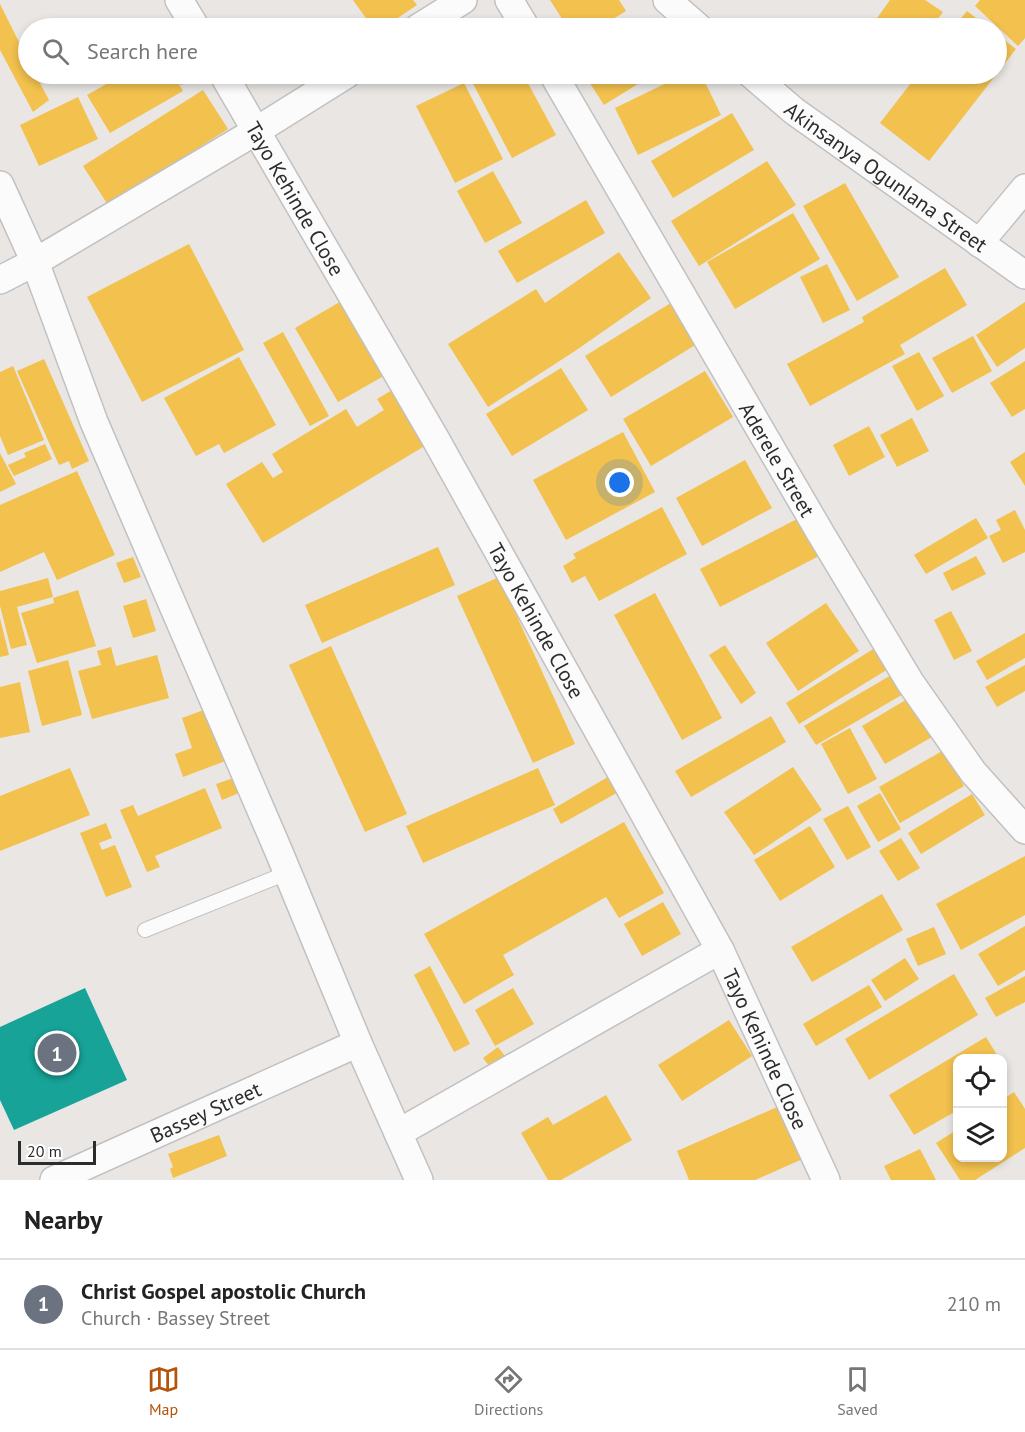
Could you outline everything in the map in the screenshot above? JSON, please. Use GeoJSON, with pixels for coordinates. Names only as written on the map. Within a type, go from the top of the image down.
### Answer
{"type":"FeatureCollection","features":[{"type":"Feature","properties":{"kind":"street"},"geometry":{"type":"LineString","coordinates":[[179,0],[190,18]]}},
{"type":"Feature","properties":{"kind":"street"},"geometry":{"type":"LineString","coordinates":[[434,18],[463,0]]}},
{"type":"Feature","properties":{"kind":"street"},"geometry":{"type":"LineString","coordinates":[[509,0],[520,18]]}},
{"type":"Feature","properties":{"kind":"street"},"geometry":{"type":"LineString","coordinates":[[667,0],[688,18]]}},
{"type":"Feature","properties":{"kind":"street","name":"Tayo Kehinde Close"},"geometry":{"type":"LineString","coordinates":[[228,84],[429,427],[720,950],[826,1180]]}},
{"type":"Feature","properties":{"kind":"street"},"geometry":{"type":"LineString","coordinates":[[0,280],[35,262],[331,84]]}},
{"type":"Feature","properties":{"kind":"street","name":"Aderele Street"},"geometry":{"type":"LineString","coordinates":[[559,84],[910,682],[973,772],[1025,830]]}},
{"type":"Feature","properties":{"kind":"street","name":"Akinsanya Ogunlana Street"},"geometry":{"type":"LineString","coordinates":[[763,84],[794,111],[1025,275]]}},
{"type":"Feature","properties":{"kind":"street"},"geometry":{"type":"LineString","coordinates":[[0,185],[35,262],[94,422],[418,1180]]}},
{"type":"Feature","properties":{"kind":"street"},"geometry":{"type":"LineString","coordinates":[[979,243],[1025,188]]}},
{"type":"Feature","properties":{"kind":"street"},"geometry":{"type":"LineString","coordinates":[[398,1133],[720,950]]}},
{"type":"Feature","properties":{"kind":"street","name":"Bassey Street"},"geometry":{"type":"LineString","coordinates":[[54,1180],[358,1043]]}},
{"type":"Feature","properties":{"kind":"lane"},"geometry":{"type":"LineString","coordinates":[[145,930],[287,873]]}},
{"type":"Feature","properties":{"kind":"building: Homes"},"geometry":{"type":"Polygon","coordinates":[[[353,0],[413,0],[417,5],[398,18],[366,18],[353,0]]]}},
{"type":"Feature","properties":{"kind":"building: Homes"},"geometry":{"type":"Polygon","coordinates":[[[550,0],[619,0],[626,11],[614,18],[562,18],[550,0]]]}},
{"type":"Feature","properties":{"kind":"building: Homes"},"geometry":{"type":"Polygon","coordinates":[[[890,0],[925,0],[943,12],[938,18],[877,18],[890,0]]]}},
{"type":"Feature","properties":{"kind":"building: Homes"},"geometry":{"type":"Polygon","coordinates":[[[980,0],[1025,0],[1025,38],[1018,46],[1007,36],[1007,18],[988,18],[975,6],[980,0]]]}},
{"type":"Feature","properties":{"kind":"building: Homes"},"geometry":{"type":"Polygon","coordinates":[[[0,4],[18,40],[18,84],[0,50],[0,4]]]}},
{"type":"Feature","properties":{"kind":"building: Homes"},"geometry":{"type":"Polygon","coordinates":[[[967,11],[976,18],[961,18],[967,11]]]}},
{"type":"Feature","properties":{"kind":"building: Homes"},"geometry":{"type":"Polygon","coordinates":[[[1007,42],[1016,49],[1007,61],[1007,42]]]}},
{"type":"Feature","properties":{"kind":"building: Homes"},"geometry":{"type":"Polygon","coordinates":[[[18,84],[40,84],[49,100],[33,112],[18,84]]]}},
{"type":"Feature","properties":{"kind":"building: Homes"},"geometry":{"type":"Polygon","coordinates":[[[106,84],[179,84],[183,91],[110,133],[87,95],[106,84]]]}},
{"type":"Feature","properties":{"kind":"building: Homes"},"geometry":{"type":"Polygon","coordinates":[[[465,84],[503,159],[455,183],[416,106],[465,84]]]}},
{"type":"Feature","properties":{"kind":"building: Homes"},"geometry":{"type":"Polygon","coordinates":[[[473,84],[528,84],[556,135],[512,158],[473,84]]]}},
{"type":"Feature","properties":{"kind":"building: Homes"},"geometry":{"type":"Polygon","coordinates":[[[590,84],[638,84],[604,105],[590,84]]]}},
{"type":"Feature","properties":{"kind":"building: Homes"},"geometry":{"type":"Polygon","coordinates":[[[664,84],[706,84],[721,115],[638,155],[615,108],[664,84]]]}},
{"type":"Feature","properties":{"kind":"building: Homes"},"geometry":{"type":"Polygon","coordinates":[[[910,84],[989,84],[929,161],[880,123],[910,84]]]}},
{"type":"Feature","properties":{"kind":"building: Homes"},"geometry":{"type":"Polygon","coordinates":[[[203,90],[228,129],[108,205],[83,166],[203,90]]]}},
{"type":"Feature","properties":{"kind":"building: Homes"},"geometry":{"type":"Polygon","coordinates":[[[78,97],[98,139],[39,166],[20,125],[78,97]]]}},
{"type":"Feature","properties":{"kind":"building: Homes"},"geometry":{"type":"Polygon","coordinates":[[[732,113],[754,150],[673,198],[651,161],[732,113]]]}},
{"type":"Feature","properties":{"kind":"building: Homes"},"geometry":{"type":"Polygon","coordinates":[[[767,161],[796,205],[699,266],[671,221],[767,161]]]}},
{"type":"Feature","properties":{"kind":"building: Homes"},"geometry":{"type":"Polygon","coordinates":[[[493,171],[522,223],[485,243],[457,191],[493,171]]]}},
{"type":"Feature","properties":{"kind":"building: Homes"},"geometry":{"type":"Polygon","coordinates":[[[845,183],[899,277],[857,301],[803,206],[845,183]]]}},
{"type":"Feature","properties":{"kind":"building: Homes"},"geometry":{"type":"Polygon","coordinates":[[[586,200],[605,233],[517,283],[498,251],[586,200]]]}},
{"type":"Feature","properties":{"kind":"building: Homes"},"geometry":{"type":"Polygon","coordinates":[[[793,213],[820,259],[735,309],[707,262],[793,213]]]}},
{"type":"Feature","properties":{"kind":"building: Homes"},"geometry":{"type":"Polygon","coordinates":[[[189,244],[244,350],[142,402],[87,297],[189,244]]]}},
{"type":"Feature","properties":{"kind":"building: Homes"},"geometry":{"type":"Polygon","coordinates":[[[619,252],[651,298],[575,351],[488,407],[448,344],[536,289],[545,303],[619,252]]]}},
{"type":"Feature","properties":{"kind":"building: Homes"},"geometry":{"type":"Polygon","coordinates":[[[827,264],[850,310],[823,323],[800,277],[827,264]]]}},
{"type":"Feature","properties":{"kind":"building: Homes"},"geometry":{"type":"Polygon","coordinates":[[[945,268],[967,305],[900,345],[905,354],[810,406],[787,364],[864,322],[862,317],[945,268]]]}},
{"type":"Feature","properties":{"kind":"building: Homes"},"geometry":{"type":"Polygon","coordinates":[[[345,299],[389,373],[338,402],[295,328],[345,299]]]}},
{"type":"Feature","properties":{"kind":"building: Homes"},"geometry":{"type":"Polygon","coordinates":[[[674,301],[700,342],[611,397],[585,356],[674,301]]]}},
{"type":"Feature","properties":{"kind":"building: Homes"},"geometry":{"type":"Polygon","coordinates":[[[1025,302],[1025,348],[997,367],[976,335],[1025,302]]]}},
{"type":"Feature","properties":{"kind":"building: Homes"},"geometry":{"type":"Polygon","coordinates":[[[283,332],[329,416],[310,426],[263,343],[283,332]]]}},
{"type":"Feature","properties":{"kind":"building: Homes"},"geometry":{"type":"Polygon","coordinates":[[[973,336],[992,371],[952,393],[932,358],[973,336]]]}},
{"type":"Feature","properties":{"kind":"building: Homes"},"geometry":{"type":"Polygon","coordinates":[[[919,352],[944,396],[917,411],[892,366],[919,352]]]}},
{"type":"Feature","properties":{"kind":"building: Homes"},"geometry":{"type":"Polygon","coordinates":[[[239,357],[276,425],[224,453],[219,444],[196,456],[164,398],[239,357]]]}},
{"type":"Feature","properties":{"kind":"building: Homes"},"geometry":{"type":"Polygon","coordinates":[[[44,359],[89,461],[72,469],[69,461],[59,465],[17,371],[44,359]]]}},
{"type":"Feature","properties":{"kind":"building: Homes"},"geometry":{"type":"Polygon","coordinates":[[[1025,361],[1025,409],[1012,417],[990,383],[1025,361]]]}},
{"type":"Feature","properties":{"kind":"building: Homes"},"geometry":{"type":"Polygon","coordinates":[[[13,366],[44,440],[8,455],[0,436],[0,372],[13,366]]]}},
{"type":"Feature","properties":{"kind":"building: Homes"},"geometry":{"type":"Polygon","coordinates":[[[561,368],[588,410],[512,456],[486,414],[561,368]]]}},
{"type":"Feature","properties":{"kind":"building: Homes"},"geometry":{"type":"Polygon","coordinates":[[[705,371],[733,417],[651,466],[623,419],[705,371]]]}},
{"type":"Feature","properties":{"kind":"building: Homes"},"geometry":{"type":"Polygon","coordinates":[[[399,386],[433,441],[263,543],[226,484],[262,462],[273,478],[283,472],[272,454],[346,409],[357,427],[384,410],[377,399],[399,386]]]}},
{"type":"Feature","properties":{"kind":"building: Homes"},"geometry":{"type":"Polygon","coordinates":[[[912,418],[929,451],[897,467],[880,435],[912,418]]]}},
{"type":"Feature","properties":{"kind":"building: Homes"},"geometry":{"type":"Polygon","coordinates":[[[869,426],[885,457],[849,476],[833,445],[869,426]]]}},
{"type":"Feature","properties":{"kind":"building: Homes"},"geometry":{"type":"Polygon","coordinates":[[[623,432],[655,492],[566,540],[533,480],[623,432]]]}},
{"type":"Feature","properties":{"kind":"building: Homes"},"geometry":{"type":"Polygon","coordinates":[[[45,444],[52,459],[14,476],[8,465],[26,457],[24,453],[45,444]]]}},
{"type":"Feature","properties":{"kind":"building: Homes"},"geometry":{"type":"Polygon","coordinates":[[[1025,452],[1025,486],[1010,462],[1025,452]]]}},
{"type":"Feature","properties":{"kind":"building: Homes"},"geometry":{"type":"Polygon","coordinates":[[[0,453],[16,484],[0,492],[0,453]]]}},
{"type":"Feature","properties":{"kind":"building: Homes"},"geometry":{"type":"Polygon","coordinates":[[[745,460],[772,508],[702,546],[676,498],[745,460]]]}},
{"type":"Feature","properties":{"kind":"building: Homes"},"geometry":{"type":"Polygon","coordinates":[[[77,471],[115,555],[57,580],[44,552],[0,572],[0,505],[77,471]]]}},
{"type":"Feature","properties":{"kind":"building: Homes"},"geometry":{"type":"Polygon","coordinates":[[[662,507],[687,554],[599,601],[585,576],[572,583],[563,566],[576,558],[573,554],[662,507]]]}},
{"type":"Feature","properties":{"kind":"building: Homes"},"geometry":{"type":"Polygon","coordinates":[[[1015,510],[1025,530],[1025,552],[1003,563],[989,536],[1001,530],[996,520],[1015,510]]]}},
{"type":"Feature","properties":{"kind":"building: Homes"},"geometry":{"type":"Polygon","coordinates":[[[801,517],[821,555],[720,607],[700,569],[801,517]]]}},
{"type":"Feature","properties":{"kind":"building: Homes"},"geometry":{"type":"Polygon","coordinates":[[[976,518],[988,538],[926,574],[914,555],[976,518]]]}},
{"type":"Feature","properties":{"kind":"building: Homes"},"geometry":{"type":"Polygon","coordinates":[[[438,547],[455,585],[322,643],[305,605],[438,547]]]}},
{"type":"Feature","properties":{"kind":"building: Homes"},"geometry":{"type":"Polygon","coordinates":[[[976,556],[986,574],[952,591],[943,573],[976,556]]]}},
{"type":"Feature","properties":{"kind":"building: Homes"},"geometry":{"type":"Polygon","coordinates":[[[133,557],[141,577],[124,583],[116,563],[133,557]]]}},
{"type":"Feature","properties":{"kind":"building: Homes"},"geometry":{"type":"Polygon","coordinates":[[[499,577],[575,744],[533,763],[457,596],[499,577]]]}},
{"type":"Feature","properties":{"kind":"building: Homes"},"geometry":{"type":"Polygon","coordinates":[[[48,578],[53,597],[17,607],[27,645],[11,649],[0,606],[0,591],[48,578]]]}},
{"type":"Feature","properties":{"kind":"building: Homes"},"geometry":{"type":"Polygon","coordinates":[[[78,590],[96,646],[37,663],[21,613],[54,603],[53,598],[78,590]]]}},
{"type":"Feature","properties":{"kind":"building: Homes"},"geometry":{"type":"Polygon","coordinates":[[[655,593],[722,718],[682,740],[614,615],[655,593]]]}},
{"type":"Feature","properties":{"kind":"building: Homes"},"geometry":{"type":"Polygon","coordinates":[[[146,599],[156,631],[133,638],[123,606],[146,599]]]}},
{"type":"Feature","properties":{"kind":"building: Homes"},"geometry":{"type":"Polygon","coordinates":[[[826,603],[859,651],[798,691],[766,643],[826,603]]]}},
{"type":"Feature","properties":{"kind":"building: Homes"},"geometry":{"type":"Polygon","coordinates":[[[951,611],[972,651],[954,660],[934,620],[951,611]]]}},
{"type":"Feature","properties":{"kind":"building: Homes"},"geometry":{"type":"Polygon","coordinates":[[[0,618],[9,655],[0,657],[0,618]]]}},
{"type":"Feature","properties":{"kind":"building: Homes"},"geometry":{"type":"Polygon","coordinates":[[[1025,633],[1025,658],[987,680],[976,661],[1025,633]]]}},
{"type":"Feature","properties":{"kind":"building: Homes"},"geometry":{"type":"Polygon","coordinates":[[[725,645],[756,693],[741,704],[709,655],[725,645]]]}},
{"type":"Feature","properties":{"kind":"building: Homes"},"geometry":{"type":"Polygon","coordinates":[[[331,646],[407,814],[365,832],[289,665],[331,646]]]}},
{"type":"Feature","properties":{"kind":"building: Homes"},"geometry":{"type":"Polygon","coordinates":[[[111,647],[116,666],[157,655],[169,698],[92,719],[78,671],[101,665],[97,651],[111,647]]]}},
{"type":"Feature","properties":{"kind":"building: Homes"},"geometry":{"type":"Polygon","coordinates":[[[875,648],[888,669],[799,724],[786,703],[875,648]]]}},
{"type":"Feature","properties":{"kind":"building: Homes"},"geometry":{"type":"Polygon","coordinates":[[[68,660],[82,715],[42,726],[28,671],[68,660]]]}},
{"type":"Feature","properties":{"kind":"building: Homes"},"geometry":{"type":"Polygon","coordinates":[[[1025,665],[1025,691],[997,707],[985,687],[1025,665]]]}},
{"type":"Feature","properties":{"kind":"building: Homes"},"geometry":{"type":"Polygon","coordinates":[[[893,674],[905,693],[816,745],[804,726],[893,674]]]}},
{"type":"Feature","properties":{"kind":"building: Homes"},"geometry":{"type":"Polygon","coordinates":[[[20,682],[30,732],[0,738],[0,687],[20,682]]]}},
{"type":"Feature","properties":{"kind":"building: Homes"},"geometry":{"type":"Polygon","coordinates":[[[909,698],[932,737],[885,764],[862,726],[909,698]]]}},
{"type":"Feature","properties":{"kind":"building: Homes"},"geometry":{"type":"Polygon","coordinates":[[[209,708],[228,760],[183,777],[175,754],[192,748],[182,718],[209,708]]]}},
{"type":"Feature","properties":{"kind":"building: Homes"},"geometry":{"type":"Polygon","coordinates":[[[771,716],[786,742],[691,797],[675,771],[771,716]]]}},
{"type":"Feature","properties":{"kind":"building: Homes"},"geometry":{"type":"Polygon","coordinates":[[[850,728],[877,779],[848,794],[821,744],[850,728]]]}},
{"type":"Feature","properties":{"kind":"building: Homes"},"geometry":{"type":"Polygon","coordinates":[[[944,750],[964,786],[900,823],[879,787],[944,750]]]}},
{"type":"Feature","properties":{"kind":"building: Homes"},"geometry":{"type":"Polygon","coordinates":[[[793,767],[822,810],[754,855],[724,812],[793,767]]]}},
{"type":"Feature","properties":{"kind":"building: Homes"},"geometry":{"type":"Polygon","coordinates":[[[70,768],[90,815],[0,851],[0,796],[70,768]]]}},
{"type":"Feature","properties":{"kind":"building: Homes"},"geometry":{"type":"Polygon","coordinates":[[[538,768],[555,805],[423,863],[406,826],[538,768]]]}},
{"type":"Feature","properties":{"kind":"building: Homes"},"geometry":{"type":"Polygon","coordinates":[[[613,774],[622,790],[561,824],[553,809],[613,774]]]}},
{"type":"Feature","properties":{"kind":"building: Homes"},"geometry":{"type":"Polygon","coordinates":[[[239,776],[244,791],[222,800],[216,784],[239,776]]]}},
{"type":"Feature","properties":{"kind":"building: Homes"},"geometry":{"type":"Polygon","coordinates":[[[205,788],[222,828],[155,856],[160,867],[147,872],[120,810],[133,805],[138,816],[205,788]]]}},
{"type":"Feature","properties":{"kind":"building: Homes"},"geometry":{"type":"Polygon","coordinates":[[[880,793],[901,829],[878,842],[857,806],[880,793]]]}},
{"type":"Feature","properties":{"kind":"building: Homes"},"geometry":{"type":"Polygon","coordinates":[[[972,794],[985,815],[921,854],[908,833],[972,794]]]}},
{"type":"Feature","properties":{"kind":"building: Homes"},"geometry":{"type":"Polygon","coordinates":[[[848,806],[871,847],[847,860],[823,819],[848,806]]]}},
{"type":"Feature","properties":{"kind":"building: Homes"},"geometry":{"type":"Polygon","coordinates":[[[624,822],[664,893],[619,918],[606,897],[503,955],[514,975],[464,1004],[424,934],[624,822]]]}},
{"type":"Feature","properties":{"kind":"building: Homes"},"geometry":{"type":"Polygon","coordinates":[[[106,823],[112,838],[99,843],[102,850],[115,845],[132,887],[106,897],[80,833],[106,823]]]}},
{"type":"Feature","properties":{"kind":"building: Homes"},"geometry":{"type":"Polygon","coordinates":[[[810,826],[835,867],[780,901],[754,860],[810,826]]]}},
{"type":"Feature","properties":{"kind":"building: Homes"},"geometry":{"type":"Polygon","coordinates":[[[901,838],[920,868],[898,881],[879,851],[901,838]]]}},
{"type":"Feature","properties":{"kind":"building: Homes"},"geometry":{"type":"Polygon","coordinates":[[[1025,856],[1025,915],[961,950],[936,904],[1025,856]]]}},
{"type":"Feature","properties":{"kind":"building: Homes"},"geometry":{"type":"Polygon","coordinates":[[[882,894],[903,930],[812,982],[791,947],[882,894]]]}},
{"type":"Feature","properties":{"kind":"building: Homes"},"geometry":{"type":"Polygon","coordinates":[[[663,902],[681,934],[642,956],[624,924],[663,902]]]}},
{"type":"Feature","properties":{"kind":"building: Homes"},"geometry":{"type":"Polygon","coordinates":[[[1025,926],[1025,970],[998,986],[978,954],[1025,926]]]}},
{"type":"Feature","properties":{"kind":"building: Homes"},"geometry":{"type":"Polygon","coordinates":[[[934,927],[946,954],[918,966],[906,939],[934,927]]]}},
{"type":"Feature","properties":{"kind":"building: Homes"},"geometry":{"type":"Polygon","coordinates":[[[905,958],[919,979],[885,1001],[871,980],[905,958]]]}},
{"type":"Feature","properties":{"kind":"building: Homes"},"geometry":{"type":"Polygon","coordinates":[[[430,966],[470,1044],[454,1052],[414,975],[430,966]]]}},
{"type":"Feature","properties":{"kind":"building: Homes"},"geometry":{"type":"Polygon","coordinates":[[[954,974],[978,1015],[869,1080],[845,1039],[954,974]]]}},
{"type":"Feature","properties":{"kind":"building: Homes"},"geometry":{"type":"Polygon","coordinates":[[[1025,976],[1025,1002],[996,1017],[985,998],[1025,976]]]}},
{"type":"Feature","properties":{"kind":"building: Homes"},"geometry":{"type":"Polygon","coordinates":[[[869,985],[882,1007],[816,1046],[803,1024],[869,985]]]}},
{"type":"Feature","properties":{"kind":"building: Homes"},"geometry":{"type":"Polygon","coordinates":[[[513,988],[534,1024],[495,1046],[475,1010],[513,988]]]}},
{"type":"Feature","properties":{"kind":"building: Homes"},"geometry":{"type":"Polygon","coordinates":[[[729,1020],[752,1056],[682,1101],[658,1065],[729,1020]]]}},
{"type":"Feature","properties":{"kind":"building: Homes"},"geometry":{"type":"Polygon","coordinates":[[[986,1037],[997,1054],[958,1054],[986,1037]]]}},
{"type":"Feature","properties":{"kind":"building: Homes"},"geometry":{"type":"Polygon","coordinates":[[[498,1047],[508,1060],[493,1071],[483,1058],[498,1047]]]}},
{"type":"Feature","properties":{"kind":"building: Homes"},"geometry":{"type":"Polygon","coordinates":[[[953,1057],[953,1113],[914,1135],[889,1095],[953,1057]]]}},
{"type":"Feature","properties":{"kind":"building: Homes"},"geometry":{"type":"Polygon","coordinates":[[[1014,1092],[1025,1109],[1025,1148],[1007,1160],[1007,1108],[1007,1097],[1014,1092]]]}},
{"type":"Feature","properties":{"kind":"building: Homes"},"geometry":{"type":"Polygon","coordinates":[[[606,1095],[632,1140],[561,1180],[548,1180],[521,1133],[548,1117],[553,1125],[606,1095]]]}},
{"type":"Feature","properties":{"kind":"building: Homes"},"geometry":{"type":"Polygon","coordinates":[[[784,1104],[807,1157],[755,1180],[689,1180],[677,1151],[784,1104]]]}},
{"type":"Feature","properties":{"kind":"building: Homes"},"geometry":{"type":"Polygon","coordinates":[[[953,1132],[953,1162],[1003,1162],[975,1180],[960,1180],[936,1143],[953,1132]]]}},
{"type":"Feature","properties":{"kind":"building: Homes"},"geometry":{"type":"Polygon","coordinates":[[[219,1135],[227,1156],[173,1178],[170,1169],[173,1167],[168,1154],[219,1135]]]}},
{"type":"Feature","properties":{"kind":"building: Homes"},"geometry":{"type":"Polygon","coordinates":[[[920,1149],[936,1180],[891,1180],[884,1166],[920,1149]]]}},
{"type":"Feature","properties":{"kind":"building: Public"},"geometry":{"type":"Polygon","coordinates":[[[85,988],[127,1080],[14,1130],[0,1100],[0,1027],[85,988]]]}},
{"type":"Feature","properties":{"kind":"place","name":"Christ Gospel apostolic Church"},"geometry":{"type":"Point","coordinates":[57,1053]}}]}
